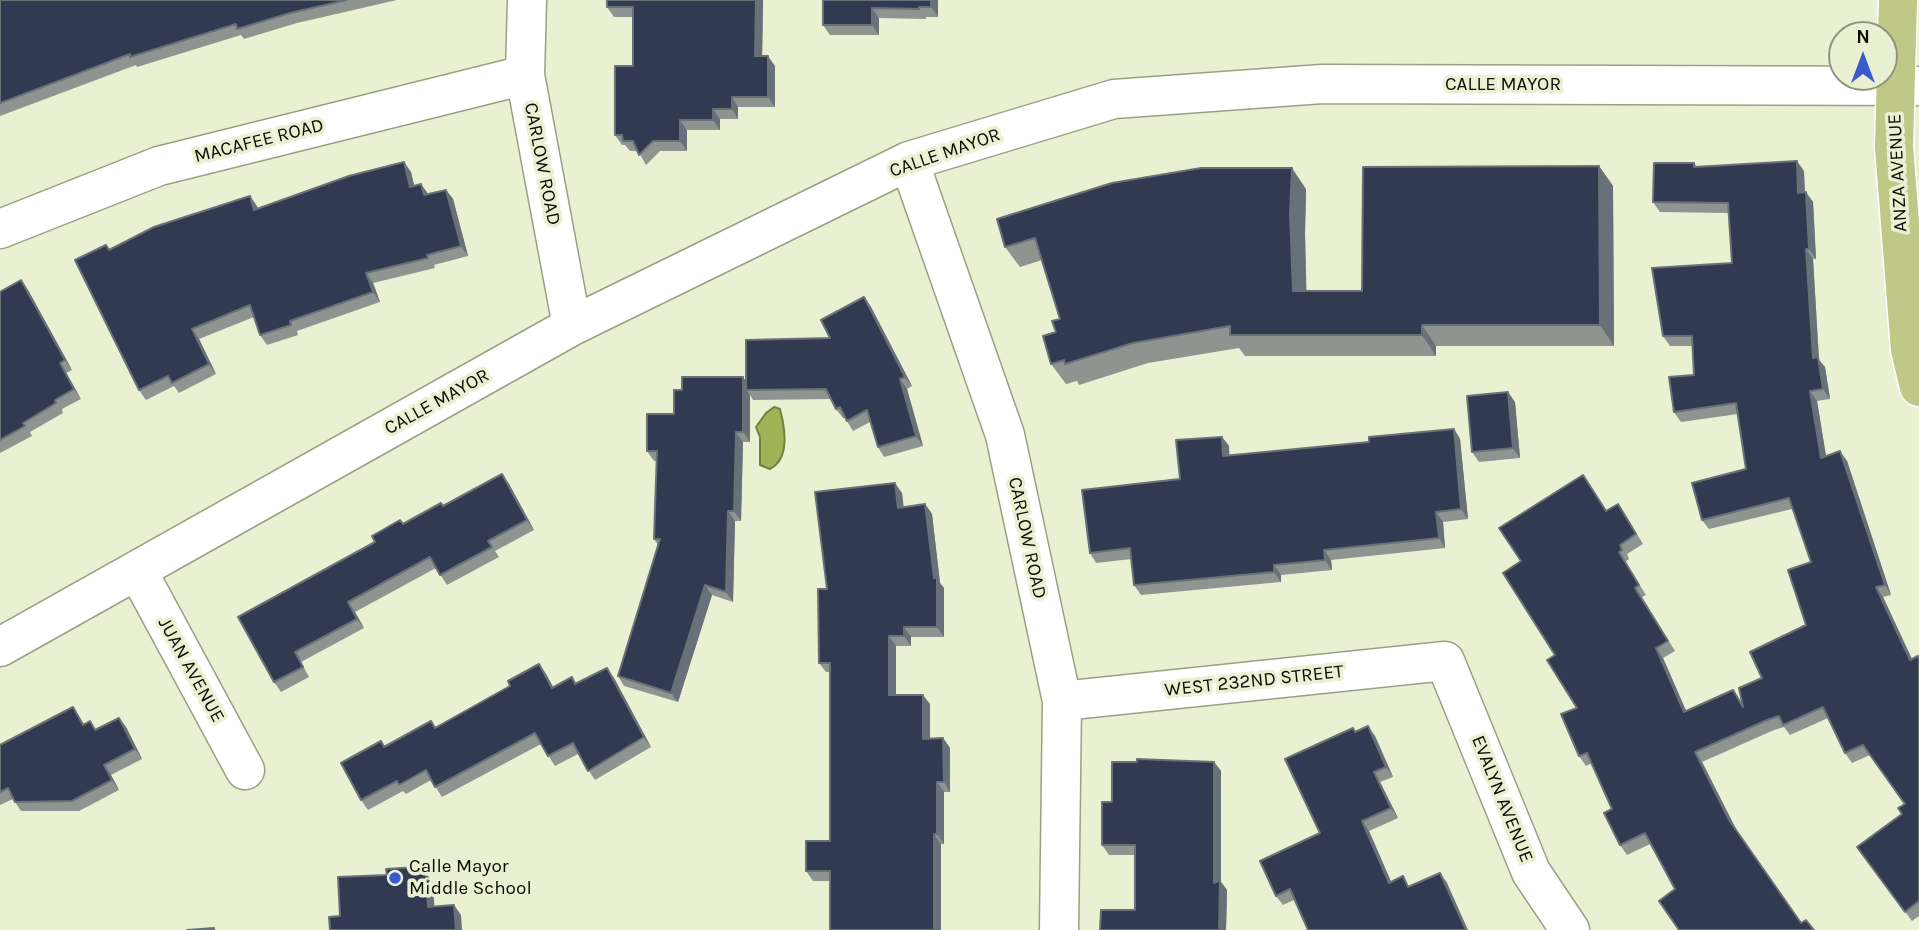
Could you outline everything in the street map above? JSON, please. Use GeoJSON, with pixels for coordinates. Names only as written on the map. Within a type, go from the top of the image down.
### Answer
{"type":"FeatureCollection","features":[{"type":"Feature","properties":{"kind":"main road","name":"ANZA AVENUE"},"geometry":{"type":"LineString","coordinates":[[1898,0],[1907,86],[1894,147],[1910,350],[1919,387]]}},
{"type":"Feature","properties":{"kind":"street","name":"CARLOW ROAD"},"geometry":{"type":"LineString","coordinates":[[527,0],[525,75],[572,327]]}},
{"type":"Feature","properties":{"kind":"street","name":"MACAFEE ROAD"},"geometry":{"type":"LineString","coordinates":[[0,229],[159,166],[525,75]]}},
{"type":"Feature","properties":{"kind":"street","name":"CALLE MAYOR"},"geometry":{"type":"LineString","coordinates":[[0,647],[572,327],[909,161],[1114,99],[1322,84],[1907,86]]}},
{"type":"Feature","properties":{"kind":"street","name":"CARLOW ROAD"},"geometry":{"type":"LineString","coordinates":[[909,161],[1005,435],[1062,701],[1059,930]]}},
{"type":"Feature","properties":{"kind":"street","name":"JUAN AVENUE"},"geometry":{"type":"LineString","coordinates":[[137,570],[245,769]]}},
{"type":"Feature","properties":{"kind":"street","name":"WEST 232ND STREET"},"geometry":{"type":"LineString","coordinates":[[1062,701],[1446,661]]}},
{"type":"Feature","properties":{"kind":"street","name":"EVALYN AVENUE"},"geometry":{"type":"LineString","coordinates":[[1446,661],[1531,872],[1570,930]]}},
{"type":"Feature","properties":{"kind":"shaded area"},"geometry":{"type":"Polygon","coordinates":[[[774,407],[780,409],[784,442],[781,458],[770,469],[760,465],[760,437],[756,427],[774,407]]]}},
{"type":"Feature","properties":{"kind":"building"},"geometry":{"type":"Polygon","coordinates":[[[0,0],[347,0],[237,29],[236,24],[130,57],[130,54],[0,103],[0,0]]]}},
{"type":"Feature","properties":{"kind":"building"},"geometry":{"type":"Polygon","coordinates":[[[607,0],[756,0],[755,56],[768,56],[768,97],[732,97],[732,109],[713,109],[713,120],[680,120],[680,141],[653,141],[639,155],[633,141],[623,141],[622,135],[615,135],[615,66],[633,66],[633,7],[607,7],[607,0]]]}},
{"type":"Feature","properties":{"kind":"building"},"geometry":{"type":"Polygon","coordinates":[[[823,0],[931,0],[931,7],[872,8],[872,25],[823,25],[823,0]]]}},
{"type":"Feature","properties":{"kind":"building"},"geometry":{"type":"Polygon","coordinates":[[[1797,161],[1798,193],[1806,192],[1809,249],[1806,249],[1813,358],[1818,357],[1823,389],[1810,391],[1821,458],[1840,451],[1885,585],[1876,587],[1910,660],[1918,656],[1919,659],[1919,901],[1905,912],[1857,847],[1902,814],[1898,808],[1905,804],[1863,745],[1845,753],[1823,707],[1783,725],[1779,716],[1767,720],[1695,752],[1729,820],[1801,923],[1806,920],[1814,930],[1679,930],[1659,901],[1675,889],[1645,833],[1620,845],[1604,813],[1612,809],[1587,753],[1579,756],[1561,714],[1577,708],[1547,660],[1555,655],[1503,573],[1521,561],[1499,528],[1583,475],[1606,511],[1618,504],[1636,534],[1620,545],[1622,550],[1619,552],[1639,585],[1635,588],[1668,641],[1656,648],[1684,712],[1733,690],[1743,707],[1739,688],[1762,678],[1750,652],[1806,625],[1788,570],[1811,562],[1789,498],[1702,520],[1692,483],[1746,469],[1736,403],[1674,412],[1669,377],[1694,375],[1692,336],[1663,336],[1652,268],[1732,263],[1728,203],[1653,202],[1654,163],[1694,163],[1694,167],[1797,161]]]}},
{"type":"Feature","properties":{"kind":"building"},"geometry":{"type":"Polygon","coordinates":[[[404,162],[410,187],[421,184],[424,195],[446,190],[461,246],[427,255],[428,258],[366,273],[373,292],[290,321],[291,325],[260,335],[250,305],[192,329],[209,364],[172,383],[168,376],[139,390],[75,260],[106,245],[109,250],[154,227],[250,196],[254,210],[349,176],[404,162]]]}},
{"type":"Feature","properties":{"kind":"building"},"geometry":{"type":"Polygon","coordinates":[[[1599,166],[1600,325],[1422,325],[1422,335],[1230,335],[1230,326],[1133,343],[1065,364],[1064,360],[1051,364],[1043,336],[1056,332],[1052,321],[1060,319],[1035,238],[1005,247],[997,219],[1112,183],[1201,168],[1292,168],[1290,214],[1293,291],[1362,291],[1363,167],[1599,166]]]}},
{"type":"Feature","properties":{"kind":"building"},"geometry":{"type":"Polygon","coordinates":[[[21,280],[65,360],[60,363],[74,389],[23,423],[25,426],[0,440],[0,292],[21,280]]]}},
{"type":"Feature","properties":{"kind":"building"},"geometry":{"type":"Polygon","coordinates":[[[864,297],[905,377],[900,379],[916,436],[878,447],[867,410],[847,421],[840,407],[836,409],[826,389],[746,390],[746,340],[830,338],[821,320],[864,297]]]}},
{"type":"Feature","properties":{"kind":"building"},"geometry":{"type":"Polygon","coordinates":[[[682,377],[743,377],[743,432],[736,432],[734,511],[728,511],[726,592],[705,585],[671,693],[618,676],[660,539],[654,539],[657,451],[647,451],[647,414],[674,414],[674,390],[682,390],[682,377]]]}},
{"type":"Feature","properties":{"kind":"building"},"geometry":{"type":"Polygon","coordinates":[[[1508,392],[1513,448],[1472,452],[1467,396],[1508,392]]]}},
{"type":"Feature","properties":{"kind":"building"},"geometry":{"type":"Polygon","coordinates":[[[1454,429],[1461,509],[1436,512],[1439,538],[1324,550],[1325,560],[1274,565],[1274,572],[1134,585],[1130,548],[1090,553],[1082,490],[1180,479],[1176,440],[1222,437],[1223,456],[1369,442],[1369,437],[1454,429]]]}},
{"type":"Feature","properties":{"kind":"building"},"geometry":{"type":"Polygon","coordinates":[[[502,474],[527,520],[488,541],[492,547],[440,575],[430,557],[348,602],[357,619],[295,652],[303,667],[274,682],[238,617],[375,542],[372,536],[400,520],[403,524],[441,503],[443,506],[502,474]]]}},
{"type":"Feature","properties":{"kind":"building"},"geometry":{"type":"Polygon","coordinates":[[[895,483],[898,508],[925,504],[934,578],[937,578],[937,627],[904,627],[904,636],[889,636],[889,695],[923,695],[923,739],[943,738],[944,782],[937,782],[937,834],[934,834],[934,930],[830,930],[830,871],[806,871],[806,841],[830,841],[830,663],[819,663],[818,589],[827,589],[815,492],[895,483]]]}},
{"type":"Feature","properties":{"kind":"building"},"geometry":{"type":"Polygon","coordinates":[[[539,664],[552,688],[572,677],[575,684],[607,668],[644,737],[588,771],[573,743],[548,756],[535,733],[435,787],[426,770],[399,785],[397,781],[361,800],[341,763],[381,741],[384,747],[431,721],[435,728],[510,686],[508,681],[539,664]]]}},
{"type":"Feature","properties":{"kind":"building"},"geometry":{"type":"Polygon","coordinates":[[[73,707],[83,725],[90,721],[95,730],[119,718],[135,749],[104,765],[112,780],[72,801],[15,802],[8,788],[0,792],[0,745],[73,707]]]}},
{"type":"Feature","properties":{"kind":"building"},"geometry":{"type":"Polygon","coordinates":[[[1368,726],[1386,767],[1374,772],[1391,808],[1362,821],[1389,883],[1403,876],[1408,887],[1440,873],[1466,930],[1308,930],[1290,889],[1276,896],[1260,861],[1320,833],[1285,759],[1353,728],[1355,732],[1368,726]]]}},
{"type":"Feature","properties":{"kind":"building"},"geometry":{"type":"Polygon","coordinates":[[[1137,759],[1214,762],[1214,883],[1220,880],[1219,930],[1100,930],[1101,910],[1135,910],[1135,845],[1102,845],[1102,802],[1112,802],[1112,762],[1137,762],[1137,759]]]}},
{"type":"Feature","properties":{"kind":"building"},"geometry":{"type":"Polygon","coordinates":[[[418,867],[419,874],[426,873],[428,907],[454,905],[456,930],[330,930],[329,917],[340,916],[338,877],[387,875],[386,869],[418,867]]]}},
{"type":"Feature","properties":{"kind":"place","name":"Calle Mayor Middle School"},"geometry":{"type":"Point","coordinates":[395,878]}}]}
